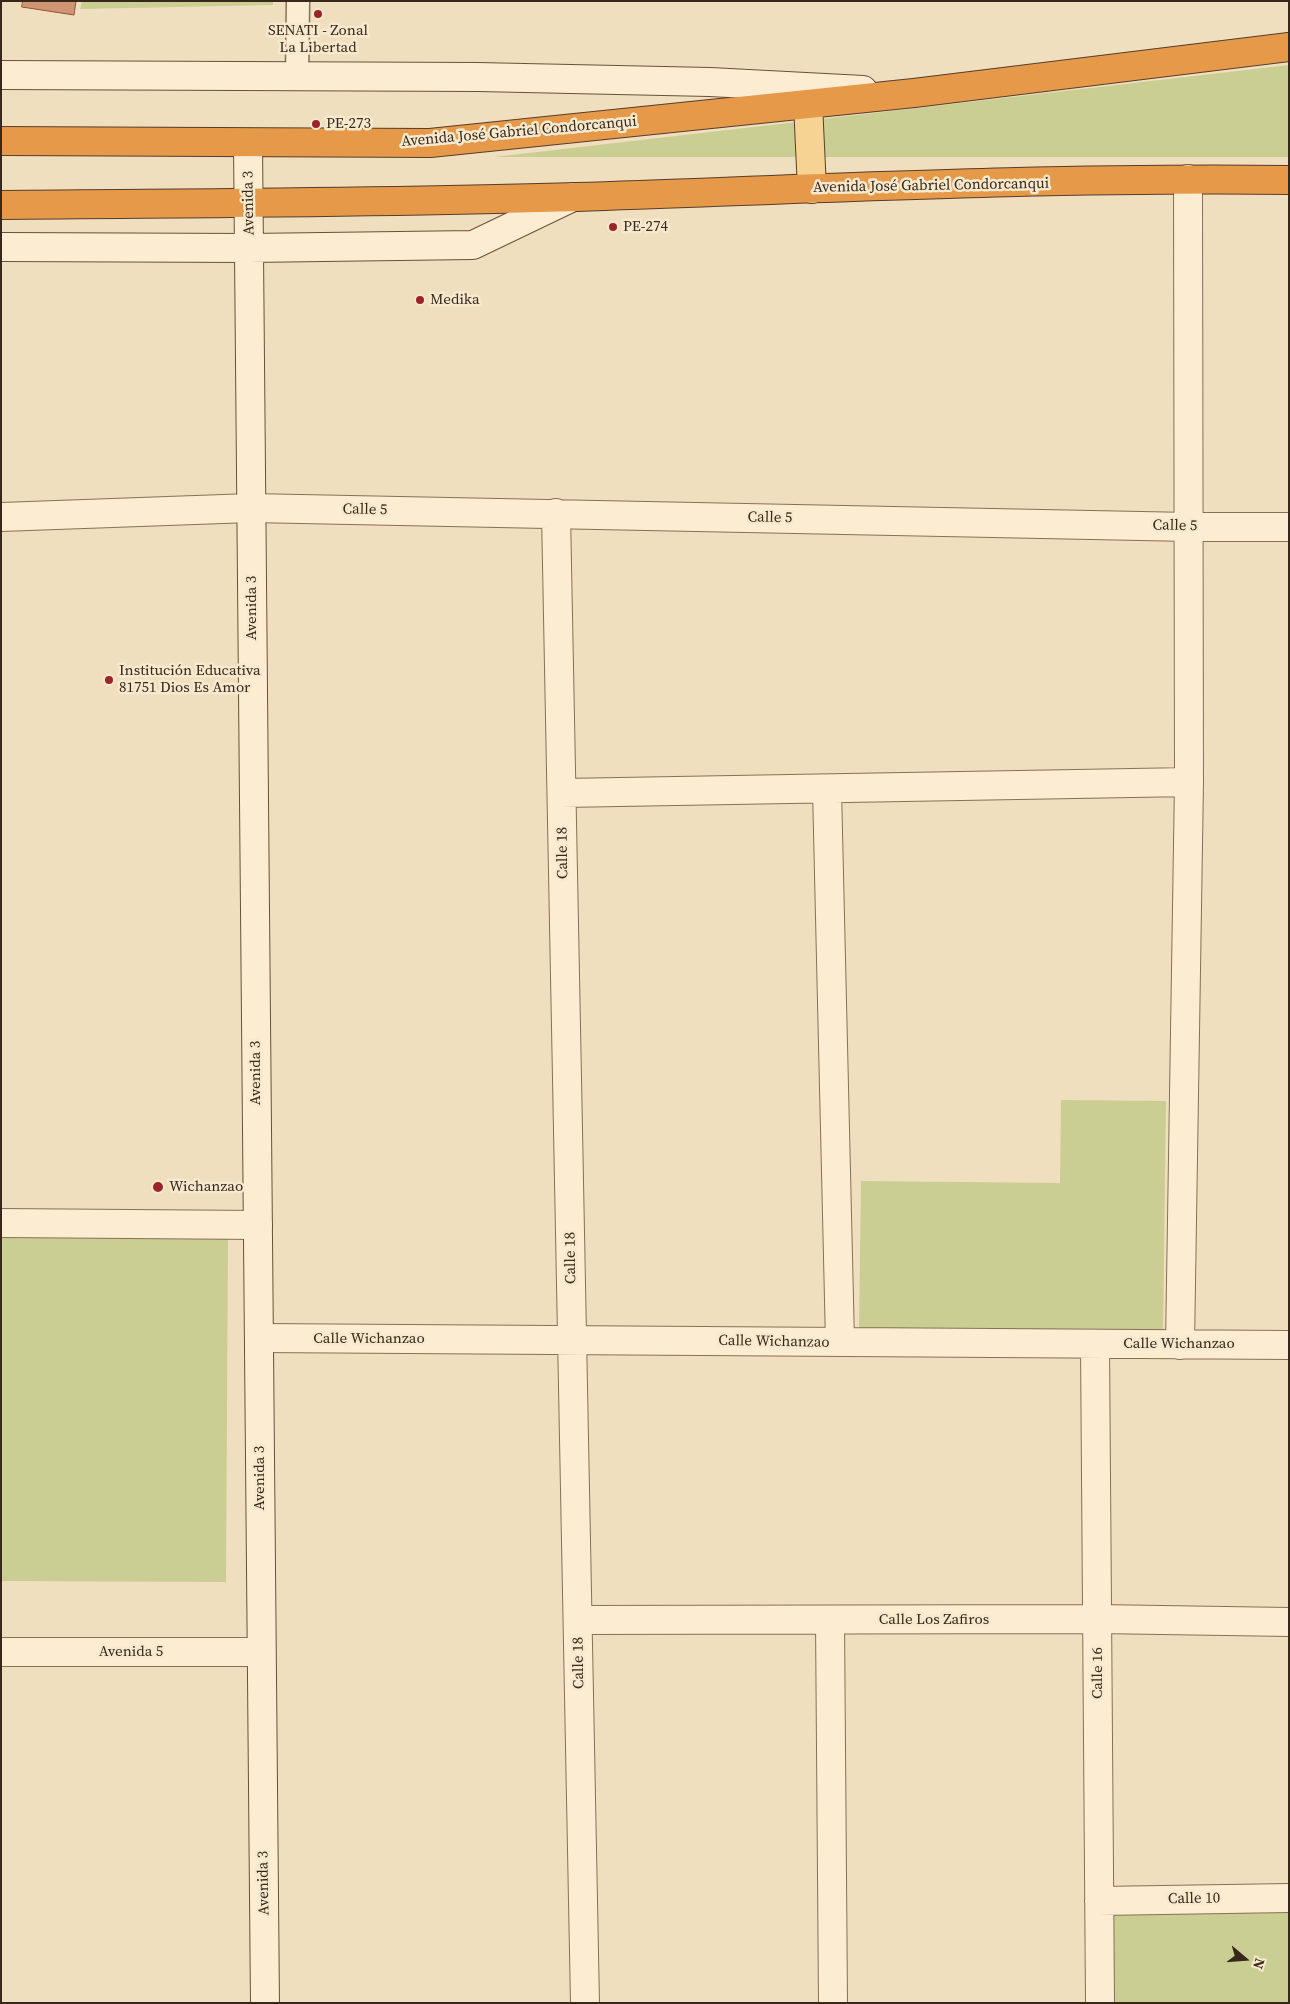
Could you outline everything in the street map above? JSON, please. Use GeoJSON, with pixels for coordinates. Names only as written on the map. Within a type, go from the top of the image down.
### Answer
{"type":"FeatureCollection","features":[{"type":"Feature","properties":{"kind":"highway","name":"Avenida José Gabriel Condorcanqui"},"geometry":{"type":"LineString","coordinates":[[1,141],[430,143],[914,93],[1289,47]]}},
{"type":"Feature","properties":{"kind":"highway","name":"Avenida José Gabriel Condorcanqui"},"geometry":{"type":"LineString","coordinates":[[1,204],[574,197],[812,188],[1188,179],[1289,180]]}},
{"type":"Feature","properties":{"kind":"main road"},"geometry":{"type":"LineString","coordinates":[[808,104],[812,188]]}},
{"type":"Feature","properties":{"kind":"street","name":"Avenida José Gabriel Condorcanqui"},"geometry":{"type":"LineString","coordinates":[[1,75],[297,76],[710,82],[914,93]]}},
{"type":"Feature","properties":{"kind":"street","name":"Avenida 3"},"geometry":{"type":"LineString","coordinates":[[248,143],[265,2003]]}},
{"type":"Feature","properties":{"kind":"street"},"geometry":{"type":"LineString","coordinates":[[1180,1345],[1189,782],[1188,179]]}},
{"type":"Feature","properties":{"kind":"street","name":"Avenida José Gabriel Condorcanqui"},"geometry":{"type":"LineString","coordinates":[[1,247],[249,248],[473,245],[574,197]]}},
{"type":"Feature","properties":{"kind":"street","name":"Calle 5"},"geometry":{"type":"LineString","coordinates":[[1,517],[252,508],[1190,527],[1289,527]]}},
{"type":"Feature","properties":{"kind":"street","name":"Calle 18"},"geometry":{"type":"LineString","coordinates":[[556,513],[585,2003]]}},
{"type":"Feature","properties":{"kind":"street"},"geometry":{"type":"LineString","coordinates":[[562,793],[1189,782]]}},
{"type":"Feature","properties":{"kind":"street"},"geometry":{"type":"LineString","coordinates":[[827,789],[840,1342]]}},
{"type":"Feature","properties":{"kind":"street"},"geometry":{"type":"LineString","coordinates":[[1,1223],[258,1225]]}},
{"type":"Feature","properties":{"kind":"street","name":"Calle Wichanzao"},"geometry":{"type":"LineString","coordinates":[[259,1338],[1289,1345]]}},
{"type":"Feature","properties":{"kind":"street","name":"Calle 16"},"geometry":{"type":"LineString","coordinates":[[1095,1344],[1100,2003]]}},
{"type":"Feature","properties":{"kind":"street","name":"Calle Los Zafiros"},"geometry":{"type":"LineString","coordinates":[[578,1620],[1097,1619],[1289,1622]]}},
{"type":"Feature","properties":{"kind":"street"},"geometry":{"type":"LineString","coordinates":[[830,1620],[833,2003]]}},
{"type":"Feature","properties":{"kind":"street","name":"Avenida 5"},"geometry":{"type":"LineString","coordinates":[[1,1652],[261,1652]]}},
{"type":"Feature","properties":{"kind":"street","name":"Calle 10"},"geometry":{"type":"LineString","coordinates":[[1099,1901],[1289,1898]]}},
{"type":"Feature","properties":{"kind":"lane"},"geometry":{"type":"LineString","coordinates":[[297,76],[298,1]]}},
{"type":"Feature","properties":{"kind":"green space"},"geometry":{"type":"Polygon","coordinates":[[[82,1],[273,1],[273,5],[80,9],[82,1]]]}},
{"type":"Feature","properties":{"kind":"green space"},"geometry":{"type":"Polygon","coordinates":[[[1289,65],[1289,157],[494,157],[1289,65]]]}},
{"type":"Feature","properties":{"kind":"green space"},"geometry":{"type":"Polygon","coordinates":[[[1061,1100],[1166,1101],[1163,1331],[859,1328],[861,1181],[1060,1183],[1061,1100]]]}},
{"type":"Feature","properties":{"kind":"green space"},"geometry":{"type":"Polygon","coordinates":[[[1,1236],[228,1237],[226,1582],[1,1581],[1,1236]]]}},
{"type":"Feature","properties":{"kind":"green space"},"geometry":{"type":"Polygon","coordinates":[[[1289,1898],[1289,2003],[1100,2003],[1099,1901],[1289,1898]]]}},
{"type":"Feature","properties":{"kind":"building"},"geometry":{"type":"Polygon","coordinates":[[[23,1],[76,1],[74,15],[22,7],[23,1]]]}},
{"type":"Feature","properties":{"kind":"place","name":"SENATI - Zonal La Libertad"},"geometry":{"type":"Point","coordinates":[318,14]}},
{"type":"Feature","properties":{"kind":"place","name":"PE-273"},"geometry":{"type":"Point","coordinates":[316,124]}},
{"type":"Feature","properties":{"kind":"place","name":"PE-274"},"geometry":{"type":"Point","coordinates":[613,227]}},
{"type":"Feature","properties":{"kind":"place","name":"Medika"},"geometry":{"type":"Point","coordinates":[420,300]}},
{"type":"Feature","properties":{"kind":"place","name":"Institución Educativa 81751 Dios Es Amor"},"geometry":{"type":"Point","coordinates":[109,680]}},
{"type":"Feature","properties":{"kind":"place","name":"Wichanzao"},"geometry":{"type":"Point","coordinates":[158,1187]}}]}
